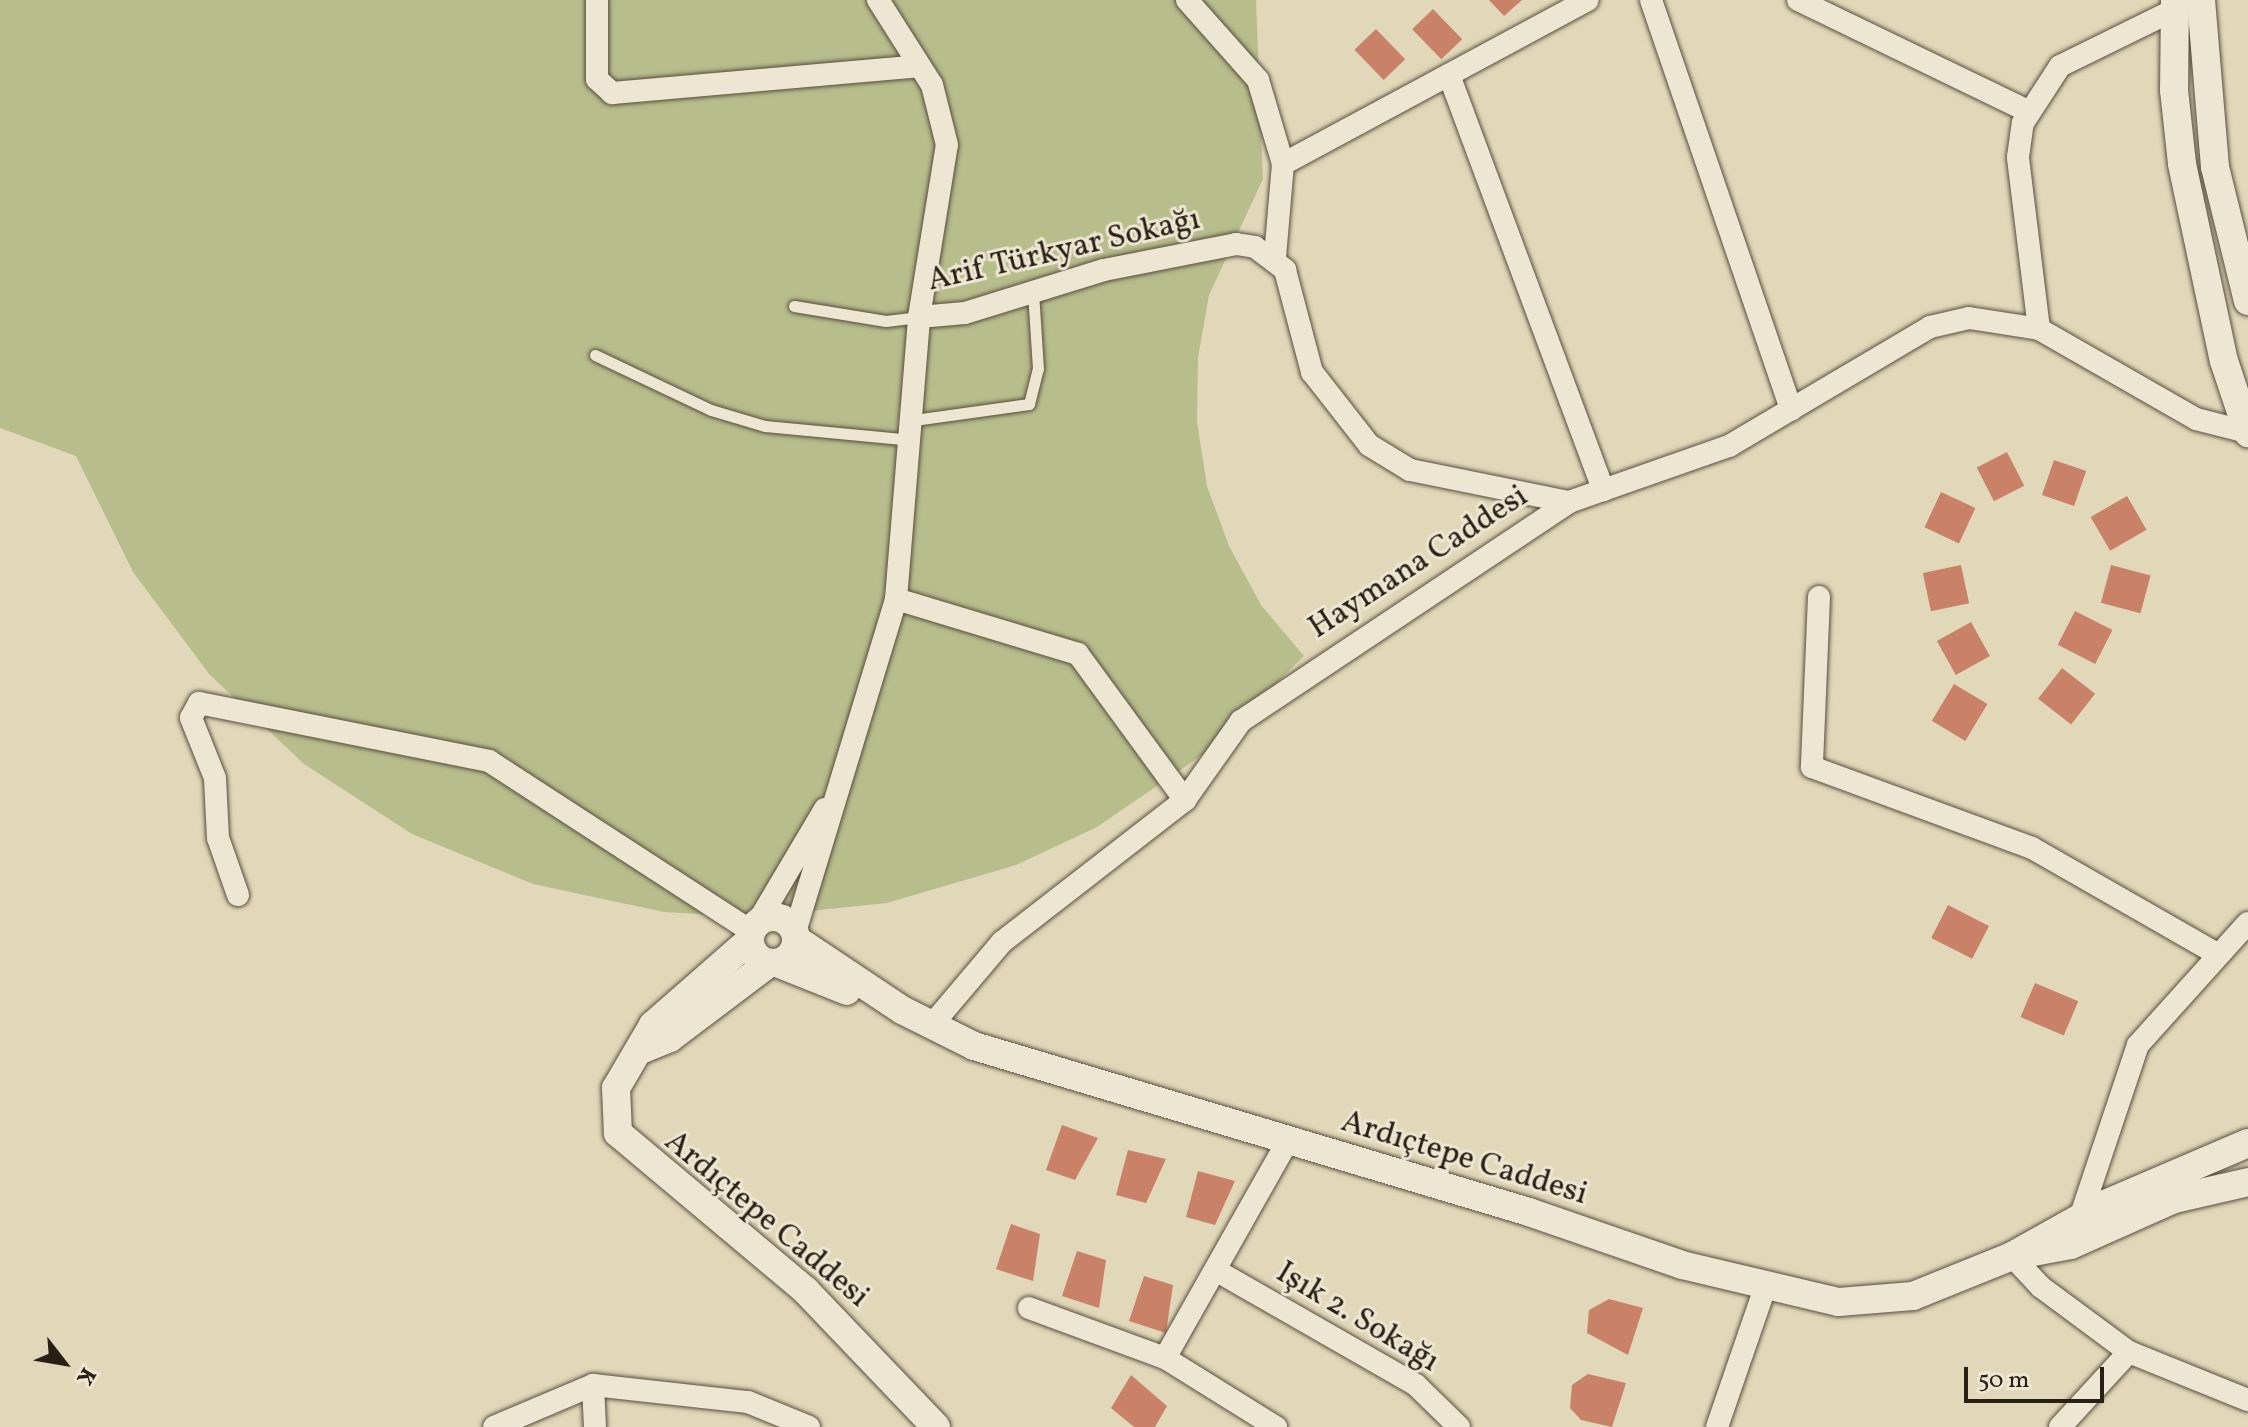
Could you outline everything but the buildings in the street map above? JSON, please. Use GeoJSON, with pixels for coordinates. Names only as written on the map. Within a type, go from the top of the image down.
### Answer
{"type":"FeatureCollection","features":[{"type":"Feature","properties":{"kind":"street"},"geometry":{"type":"LineString","coordinates":[[597,0],[597,79],[612,93],[919,66]]}},
{"type":"Feature","properties":{"kind":"street"},"geometry":{"type":"LineString","coordinates":[[643,1049],[670,1038],[773,963],[796,936],[833,798],[870,701],[896,599],[914,430],[919,317],[947,145],[919,66],[878,0]]}},
{"type":"Feature","properties":{"kind":"street"},"geometry":{"type":"LineString","coordinates":[[1187,0],[1258,80],[1283,164],[1275,257],[1291,288],[1296,331],[1312,372],[1369,445],[1410,470],[1569,502]]}},
{"type":"Feature","properties":{"kind":"street"},"geometry":{"type":"LineString","coordinates":[[1283,164],[1588,0]]}},
{"type":"Feature","properties":{"kind":"street"},"geometry":{"type":"LineString","coordinates":[[1651,0],[1791,410]]}},
{"type":"Feature","properties":{"kind":"street"},"geometry":{"type":"LineString","coordinates":[[1798,0],[2028,111]]}},
{"type":"Feature","properties":{"kind":"street"},"geometry":{"type":"LineString","coordinates":[[2184,3],[2060,66],[2028,111],[2018,157],[2039,329],[2196,419],[2248,432]]}},
{"type":"Feature","properties":{"kind":"street"},"geometry":{"type":"LineString","coordinates":[[2184,3],[2215,167],[2248,301]]}},
{"type":"Feature","properties":{"kind":"street"},"geometry":{"type":"LineString","coordinates":[[2184,3],[2182,164],[2224,361],[2248,432]]}},
{"type":"Feature","properties":{"kind":"street"},"geometry":{"type":"LineString","coordinates":[[1449,75],[1603,490]]}},
{"type":"Feature","properties":{"kind":"street","name":"Arif Türkyar Sokağı"},"geometry":{"type":"LineString","coordinates":[[919,317],[965,313],[1033,292],[1236,244],[1275,257]]}},
{"type":"Feature","properties":{"kind":"street","name":"Haymana Caddesi"},"geometry":{"type":"LineString","coordinates":[[931,1026],[1002,942],[1185,800],[1241,721],[1569,502],[1729,446],[1930,327],[1969,318],[2039,329]]}},
{"type":"Feature","properties":{"kind":"street"},"geometry":{"type":"LineString","coordinates":[[1819,597],[1812,767],[2032,848],[2217,954]]}},
{"type":"Feature","properties":{"kind":"street"},"geometry":{"type":"LineString","coordinates":[[896,599],[1078,654],[1185,800]]}},
{"type":"Feature","properties":{"kind":"street"},"geometry":{"type":"LineString","coordinates":[[238,895],[218,838],[215,778],[191,718],[199,703],[489,761],[752,933],[773,963]]}},
{"type":"Feature","properties":{"kind":"street"},"geometry":{"type":"LineString","coordinates":[[752,933],[833,798]]}},
{"type":"Feature","properties":{"kind":"street","name":"Ardıçtepe Caddesi"},"geometry":{"type":"LineString","coordinates":[[936,1427],[806,1291],[627,1146],[612,1104],[653,1025],[752,933],[778,917],[796,936],[902,1010],[974,1046],[1766,1285],[1839,1302],[1913,1296],[2012,1256]]}},
{"type":"Feature","properties":{"kind":"street"},"geometry":{"type":"LineString","coordinates":[[2080,1218],[2138,1045],[2248,923]]}},
{"type":"Feature","properties":{"kind":"street","name":"Ardıçtepe Caddesi"},"geometry":{"type":"LineString","coordinates":[[773,963],[902,1010]]}},
{"type":"Feature","properties":{"kind":"street"},"geometry":{"type":"LineString","coordinates":[[1165,1358],[1217,1271],[1287,1142]]}},
{"type":"Feature","properties":{"kind":"street"},"geometry":{"type":"LineString","coordinates":[[2012,1256],[2080,1218],[2248,1143]]}},
{"type":"Feature","properties":{"kind":"street"},"geometry":{"type":"LineString","coordinates":[[2012,1256],[2071,1245],[2174,1199],[2248,1182]]}},
{"type":"Feature","properties":{"kind":"street"},"geometry":{"type":"LineString","coordinates":[[2012,1256],[2041,1287],[2129,1352],[2248,1400]]}},
{"type":"Feature","properties":{"kind":"street","name":"Işık 2. Sokağı"},"geometry":{"type":"LineString","coordinates":[[1217,1271],[1416,1385],[1459,1427]]}},
{"type":"Feature","properties":{"kind":"street"},"geometry":{"type":"LineString","coordinates":[[1717,1427],[1766,1285]]}},
{"type":"Feature","properties":{"kind":"street"},"geometry":{"type":"LineString","coordinates":[[1029,1308],[1165,1358],[1276,1427]]}},
{"type":"Feature","properties":{"kind":"street"},"geometry":{"type":"LineString","coordinates":[[2060,1427],[2129,1352]]}},
{"type":"Feature","properties":{"kind":"street"},"geometry":{"type":"LineString","coordinates":[[593,1385],[595,1427]]}},
{"type":"Feature","properties":{"kind":"street"},"geometry":{"type":"LineString","coordinates":[[494,1427],[593,1385],[748,1402],[782,1422],[809,1427]]}},
{"type":"Feature","properties":{"kind":"lane"},"geometry":{"type":"LineString","coordinates":[[595,355],[711,410],[765,426],[914,430],[1029,404],[1038,369],[1033,292]]}},
{"type":"Feature","properties":{"kind":"lane"},"geometry":{"type":"LineString","coordinates":[[794,306],[886,321],[919,317]]}},
{"type":"Feature","properties":{"kind":"green space"},"geometry":{"type":"Polygon","coordinates":[[[0,0],[1256,0],[1263,179],[1209,295],[1198,358],[1197,422],[1207,486],[1229,546],[1261,605],[1304,656],[1208,751],[1097,827],[1016,865],[887,903],[753,917],[664,912],[533,884],[412,834],[304,764],[210,675],[133,572],[76,456],[0,428],[0,0]]]}}]}
